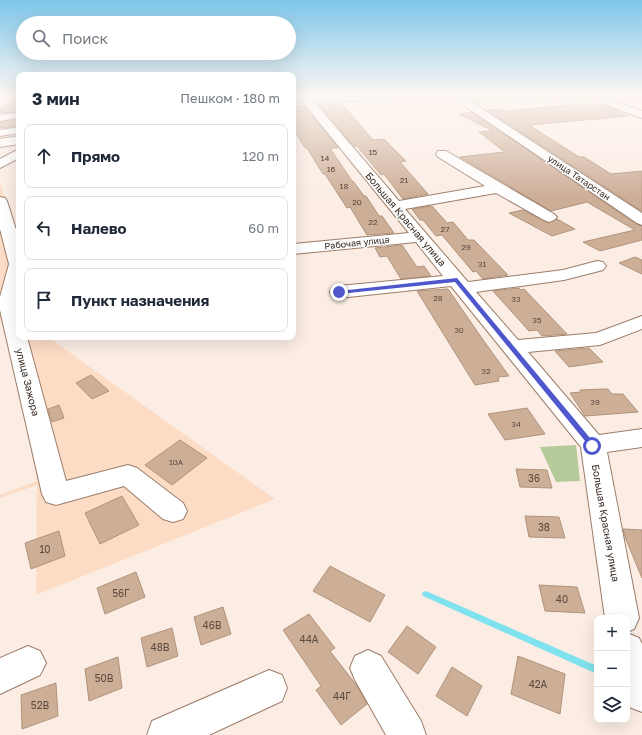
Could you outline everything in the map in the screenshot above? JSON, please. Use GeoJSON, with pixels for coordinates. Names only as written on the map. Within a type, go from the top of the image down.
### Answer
{"type":"FeatureCollection","features":[{"type":"Feature","properties":{"kind":"street","name":"Большая Красная улица"},"geometry":{"type":"LineString","coordinates":[[327,129],[421,236],[592,446],[621,615]]}},
{"type":"Feature","properties":{"kind":"street","name":"улица Татарстан"},"geometry":{"type":"LineString","coordinates":[[506,129],[642,220]]}},
{"type":"Feature","properties":{"kind":"street"},"geometry":{"type":"LineString","coordinates":[[0,133],[16,130]]}},
{"type":"Feature","properties":{"kind":"street"},"geometry":{"type":"LineString","coordinates":[[0,143],[16,140]]}},
{"type":"Feature","properties":{"kind":"street"},"geometry":{"type":"LineString","coordinates":[[442,154],[549,217]]}},
{"type":"Feature","properties":{"kind":"street"},"geometry":{"type":"LineString","coordinates":[[0,164],[16,155]]}},
{"type":"Feature","properties":{"kind":"street"},"geometry":{"type":"LineString","coordinates":[[395,206],[498,188]]}},
{"type":"Feature","properties":{"kind":"street","name":"улица Зажора"},"geometry":{"type":"LineString","coordinates":[[0,201],[16,257]]}},
{"type":"Feature","properties":{"kind":"street","name":"Рабочая улица"},"geometry":{"type":"LineString","coordinates":[[296,249],[421,236]]}},
{"type":"Feature","properties":{"kind":"street"},"geometry":{"type":"LineString","coordinates":[[339,292],[564,275],[597,266]]}},
{"type":"Feature","properties":{"kind":"street","name":"улица Зажора"},"geometry":{"type":"LineString","coordinates":[[16,272],[8,303],[16,335]]}},
{"type":"Feature","properties":{"kind":"street"},"geometry":{"type":"LineString","coordinates":[[512,347],[600,339],[642,322]]}},
{"type":"Feature","properties":{"kind":"street","name":"улица Зажора"},"geometry":{"type":"LineString","coordinates":[[17,340],[56,494],[128,475],[173,511]]}},
{"type":"Feature","properties":{"kind":"street"},"geometry":{"type":"LineString","coordinates":[[592,446],[642,438]]}},
{"type":"Feature","properties":{"kind":"street"},"geometry":{"type":"LineString","coordinates":[[630,660],[642,694]]}},
{"type":"Feature","properties":{"kind":"street"},"geometry":{"type":"LineString","coordinates":[[368,668],[407,735]]}},
{"type":"Feature","properties":{"kind":"street"},"geometry":{"type":"LineString","coordinates":[[166,735],[269,688]]}},
{"type":"Feature","properties":{"kind":"shaded area"},"geometry":{"type":"Polygon","coordinates":[[[0,183],[16,236],[16,340],[52,340],[275,499],[36,595],[37,485],[0,498],[0,495],[37,481],[13,342],[0,321],[0,183]]]}},
{"type":"Feature","properties":{"kind":"green space"},"geometry":{"type":"Polygon","coordinates":[[[576,445],[580,481],[556,482],[540,447],[576,445]]]}},
{"type":"Feature","properties":{"kind":"building"},"geometry":{"type":"Polygon","coordinates":[[[296,129],[323,129],[338,148],[330,148],[352,181],[364,196],[366,196],[379,216],[382,216],[394,233],[367,235],[350,207],[347,208],[307,148],[305,148],[296,133],[296,129]]]}},
{"type":"Feature","properties":{"kind":"building"},"geometry":{"type":"Polygon","coordinates":[[[340,129],[364,129],[373,140],[384,139],[406,161],[400,162],[428,194],[403,199],[384,174],[381,175],[357,146],[354,146],[340,129]]]}},
{"type":"Feature","properties":{"kind":"building"},"geometry":{"type":"Polygon","coordinates":[[[490,129],[497,129],[636,224],[642,226],[642,240],[600,251],[583,242],[635,230],[587,202],[551,211],[460,157],[505,152],[479,132],[493,131],[490,129]]]}},
{"type":"Feature","properties":{"kind":"building"},"geometry":{"type":"Polygon","coordinates":[[[517,129],[536,129],[579,157],[584,157],[611,174],[642,171],[642,211],[517,129]]]}},
{"type":"Feature","properties":{"kind":"building"},"geometry":{"type":"Polygon","coordinates":[[[432,206],[447,223],[453,222],[468,240],[474,240],[508,275],[483,279],[476,271],[473,272],[442,235],[436,236],[423,220],[420,220],[412,209],[432,206]]]}},
{"type":"Feature","properties":{"kind":"building"},"geometry":{"type":"Polygon","coordinates":[[[523,210],[548,223],[557,219],[575,229],[552,236],[509,213],[523,210]]]}},
{"type":"Feature","properties":{"kind":"building"},"geometry":{"type":"Polygon","coordinates":[[[402,245],[417,267],[424,266],[431,276],[401,279],[387,256],[380,257],[375,248],[402,245]]]}},
{"type":"Feature","properties":{"kind":"building"},"geometry":{"type":"Polygon","coordinates":[[[635,257],[642,260],[642,274],[619,263],[635,257]]]}},
{"type":"Feature","properties":{"kind":"building"},"geometry":{"type":"Polygon","coordinates":[[[519,288],[521,290],[524,289],[567,334],[542,336],[537,330],[529,331],[493,291],[519,288]]]}},
{"type":"Feature","properties":{"kind":"building"},"geometry":{"type":"Polygon","coordinates":[[[448,289],[509,376],[498,377],[499,381],[475,385],[417,291],[448,289]]]}},
{"type":"Feature","properties":{"kind":"building"},"geometry":{"type":"Polygon","coordinates":[[[589,348],[603,362],[569,367],[555,351],[589,348]]]}},
{"type":"Feature","properties":{"kind":"building"},"geometry":{"type":"Polygon","coordinates":[[[91,375],[109,391],[92,399],[76,383],[91,375]]]}},
{"type":"Feature","properties":{"kind":"building"},"geometry":{"type":"Polygon","coordinates":[[[608,389],[612,394],[623,394],[638,412],[585,416],[570,393],[581,392],[580,390],[608,389]]]}},
{"type":"Feature","properties":{"kind":"building"},"geometry":{"type":"Polygon","coordinates":[[[59,405],[64,418],[52,422],[48,409],[59,405]]]}},
{"type":"Feature","properties":{"kind":"building"},"geometry":{"type":"Polygon","coordinates":[[[527,408],[545,434],[505,440],[488,414],[527,408]]]}},
{"type":"Feature","properties":{"kind":"building"},"geometry":{"type":"Polygon","coordinates":[[[180,440],[207,458],[172,485],[145,465],[180,440]]]}},
{"type":"Feature","properties":{"kind":"building"},"geometry":{"type":"Polygon","coordinates":[[[516,469],[547,470],[552,488],[520,487],[516,469]]]}},
{"type":"Feature","properties":{"kind":"building"},"geometry":{"type":"Polygon","coordinates":[[[122,496],[139,525],[100,544],[85,513],[122,496]]]}},
{"type":"Feature","properties":{"kind":"building"},"geometry":{"type":"Polygon","coordinates":[[[525,516],[559,517],[565,538],[529,537],[525,516]]]}},
{"type":"Feature","properties":{"kind":"building"},"geometry":{"type":"Polygon","coordinates":[[[623,529],[642,530],[642,578],[625,537],[623,529]]]}},
{"type":"Feature","properties":{"kind":"building"},"geometry":{"type":"Polygon","coordinates":[[[59,531],[65,556],[31,569],[25,543],[59,531]]]}},
{"type":"Feature","properties":{"kind":"building"},"geometry":{"type":"Polygon","coordinates":[[[330,566],[385,595],[370,622],[313,591],[330,566]]]}},
{"type":"Feature","properties":{"kind":"building"},"geometry":{"type":"Polygon","coordinates":[[[136,572],[145,597],[105,614],[97,588],[136,572]]]}},
{"type":"Feature","properties":{"kind":"building"},"geometry":{"type":"Polygon","coordinates":[[[539,585],[577,587],[585,613],[545,611],[539,585]]]}},
{"type":"Feature","properties":{"kind":"building"},"geometry":{"type":"Polygon","coordinates":[[[223,607],[231,634],[201,645],[194,617],[223,607]]]}},
{"type":"Feature","properties":{"kind":"building"},"geometry":{"type":"Polygon","coordinates":[[[309,614],[335,648],[330,651],[357,686],[367,704],[341,725],[316,690],[321,686],[283,630],[309,614]]]}},
{"type":"Feature","properties":{"kind":"building"},"geometry":{"type":"Polygon","coordinates":[[[407,626],[436,647],[418,674],[388,652],[407,626]]]}},
{"type":"Feature","properties":{"kind":"building"},"geometry":{"type":"Polygon","coordinates":[[[172,628],[178,656],[147,667],[141,638],[172,628]]]}},
{"type":"Feature","properties":{"kind":"building"},"geometry":{"type":"Polygon","coordinates":[[[518,656],[565,674],[560,714],[511,694],[518,656]]]}},
{"type":"Feature","properties":{"kind":"building"},"geometry":{"type":"Polygon","coordinates":[[[118,657],[122,688],[89,701],[85,669],[118,657]]]}},
{"type":"Feature","properties":{"kind":"building"},"geometry":{"type":"Polygon","coordinates":[[[452,667],[482,686],[467,716],[436,696],[452,667]]]}},
{"type":"Feature","properties":{"kind":"building"},"geometry":{"type":"Polygon","coordinates":[[[56,683],[58,716],[22,729],[21,695],[56,683]]]}},
{"type":"Feature","properties":{"kind":"waterway"},"geometry":{"type":"LineString","coordinates":[[426,594],[594,669]]}},
{"type":"Feature","properties":{"kind":"route"},"geometry":{"type":"LineString","coordinates":[[339,292],[457,280],[592,446]]}}]}
